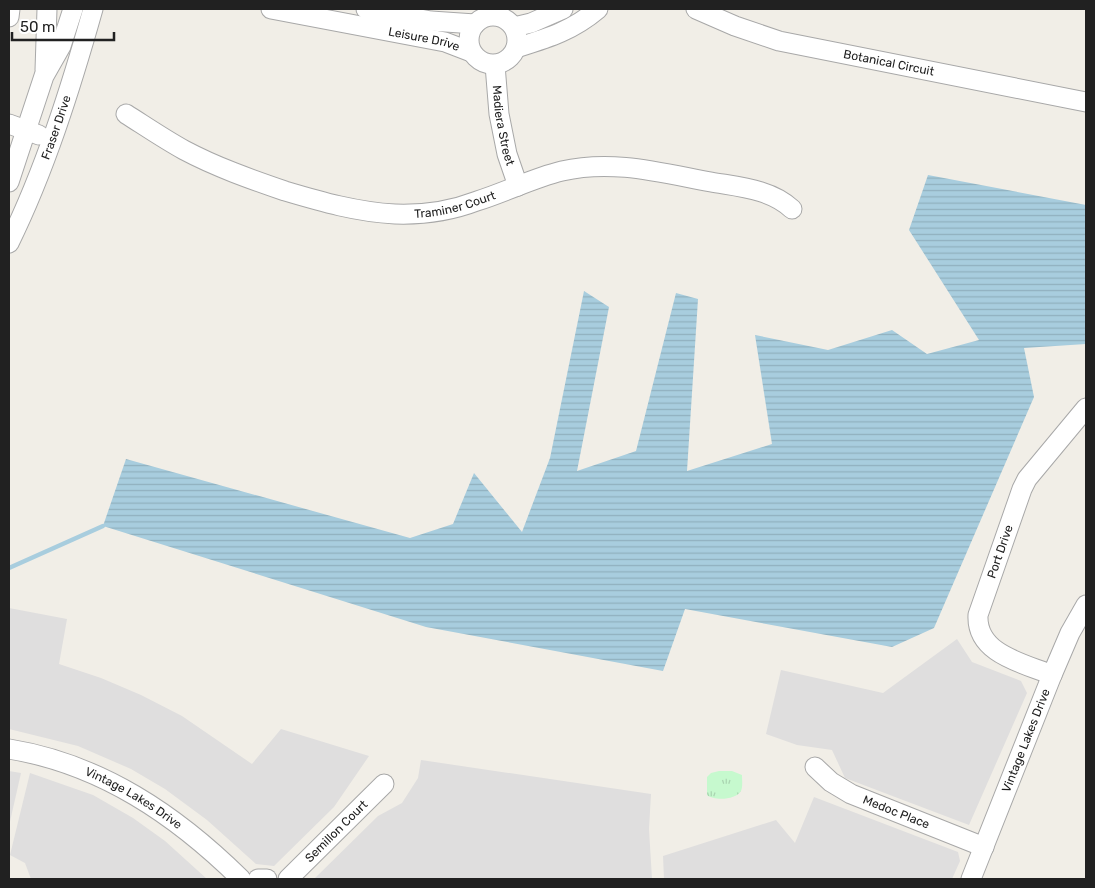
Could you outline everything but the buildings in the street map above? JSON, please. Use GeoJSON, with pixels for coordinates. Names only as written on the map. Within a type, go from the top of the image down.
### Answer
{"type":"FeatureCollection","features":[{"type":"Feature","properties":{"kind":"street"},"geometry":{"type":"LineString","coordinates":[[9,17],[10,9]]}},
{"type":"Feature","properties":{"kind":"street"},"geometry":{"type":"LineString","coordinates":[[44,76],[47,9]]}},
{"type":"Feature","properties":{"kind":"street","name":"Fraser Drive"},"geometry":{"type":"LineString","coordinates":[[9,182],[44,76],[61,46],[73,9]]}},
{"type":"Feature","properties":{"kind":"street","name":"Leisure Drive"},"geometry":{"type":"LineString","coordinates":[[271,9],[316,14],[378,29],[445,42],[471,52],[481,62],[495,65]]}},
{"type":"Feature","properties":{"kind":"street","name":"Leisure Drive"},"geometry":{"type":"LineString","coordinates":[[366,9],[449,23],[475,24],[487,17],[495,16],[502,18],[514,27]]}},
{"type":"Feature","properties":{"kind":"street"},"geometry":{"type":"LineString","coordinates":[[495,65],[508,60],[516,48],[518,41],[514,27],[531,23],[563,9]]}},
{"type":"Feature","properties":{"kind":"street"},"geometry":{"type":"LineString","coordinates":[[516,48],[561,34],[598,9]]}},
{"type":"Feature","properties":{"kind":"street","name":"Botanical Circuit"},"geometry":{"type":"LineString","coordinates":[[696,9],[735,26],[779,41],[1086,102]]}},
{"type":"Feature","properties":{"kind":"street","name":"Fraser Drive"},"geometry":{"type":"LineString","coordinates":[[9,243],[29,198],[51,140],[97,11]]}},
{"type":"Feature","properties":{"kind":"street","name":"Leisure Drive"},"geometry":{"type":"LineString","coordinates":[[378,29],[398,15]]}},
{"type":"Feature","properties":{"kind":"street","name":"Leisure Drive"},"geometry":{"type":"LineString","coordinates":[[471,52],[469,37],[475,24]]}},
{"type":"Feature","properties":{"kind":"street","name":"Madiera Street"},"geometry":{"type":"LineString","coordinates":[[495,65],[499,114],[507,154],[518,186]]}},
{"type":"Feature","properties":{"kind":"street","name":"Traminer Court"},"geometry":{"type":"LineString","coordinates":[[126,114],[183,149],[224,170],[318,201],[352,210],[397,214],[434,212],[476,202],[541,176],[578,168],[625,166],[757,191],[780,199],[792,210]]}},
{"type":"Feature","properties":{"kind":"street"},"geometry":{"type":"LineString","coordinates":[[9,124],[51,140]]}},
{"type":"Feature","properties":{"kind":"street","name":"Port Drive"},"geometry":{"type":"LineString","coordinates":[[1052,674],[992,648],[981,634],[978,615],[1027,479],[1086,408]]}},
{"type":"Feature","properties":{"kind":"street","name":"Vintage Lakes Drive"},"geometry":{"type":"LineString","coordinates":[[972,879],[1052,674],[1070,634],[1086,605]]}},
{"type":"Feature","properties":{"kind":"street","name":"Vintage Lakes Drive"},"geometry":{"type":"LineString","coordinates":[[9,749],[73,766],[116,784],[180,824],[241,879]]}},
{"type":"Feature","properties":{"kind":"street","name":"Medoc Place"},"geometry":{"type":"LineString","coordinates":[[815,767],[831,782],[851,794],[984,847]]}},
{"type":"Feature","properties":{"kind":"street","name":"Semillon Court"},"geometry":{"type":"LineString","coordinates":[[288,879],[384,784]]}},
{"type":"Feature","properties":{"kind":"street"},"geometry":{"type":"LineString","coordinates":[[258,879],[267,879]]}},
{"type":"Feature","properties":{"kind":"shaded area"},"geometry":{"type":"Polygon","coordinates":[[[9,608],[67,619],[59,664],[101,678],[141,695],[182,716],[252,764],[281,729],[369,756],[334,807],[274,866],[256,864],[207,820],[165,789],[131,769],[78,746],[9,729],[9,608]]]}},
{"type":"Feature","properties":{"kind":"shaded area"},"geometry":{"type":"Polygon","coordinates":[[[957,639],[972,662],[1021,681],[1027,693],[969,825],[845,778],[832,750],[797,745],[766,734],[781,670],[883,693],[957,639]]]}},
{"type":"Feature","properties":{"kind":"shaded area"},"geometry":{"type":"Polygon","coordinates":[[[421,760],[651,794],[649,829],[652,879],[314,879],[378,816],[402,803],[418,778],[421,760]]]}},
{"type":"Feature","properties":{"kind":"shaded area"},"geometry":{"type":"Polygon","coordinates":[[[9,771],[21,773],[9,826],[9,771]]]}},
{"type":"Feature","properties":{"kind":"shaded area"},"geometry":{"type":"Polygon","coordinates":[[[30,773],[93,795],[133,818],[165,841],[207,879],[31,879],[25,863],[10,855],[30,773]]]}},
{"type":"Feature","properties":{"kind":"shaded area"},"geometry":{"type":"Polygon","coordinates":[[[814,797],[958,852],[960,861],[952,879],[664,879],[663,856],[776,820],[795,843],[814,797]]]}},
{"type":"Feature","properties":{"kind":"green space"},"geometry":{"type":"Polygon","coordinates":[[[732,771],[742,775],[742,787],[738,794],[725,799],[707,795],[707,777],[711,773],[732,771]]]}},
{"type":"Feature","properties":{"kind":"water"},"geometry":{"type":"Polygon","coordinates":[[[928,175],[1086,205],[1086,344],[1024,348],[1034,397],[934,628],[892,647],[685,609],[663,671],[426,627],[103,526],[126,459],[410,538],[453,524],[474,473],[522,532],[550,458],[584,291],[609,307],[577,471],[636,451],[676,293],[698,299],[687,471],[772,444],[755,335],[828,350],[892,330],[927,354],[979,340],[909,230],[928,175]]]}},
{"type":"Feature","properties":{"kind":"waterway"},"geometry":{"type":"LineString","coordinates":[[9,568],[103,526]]}}]}
